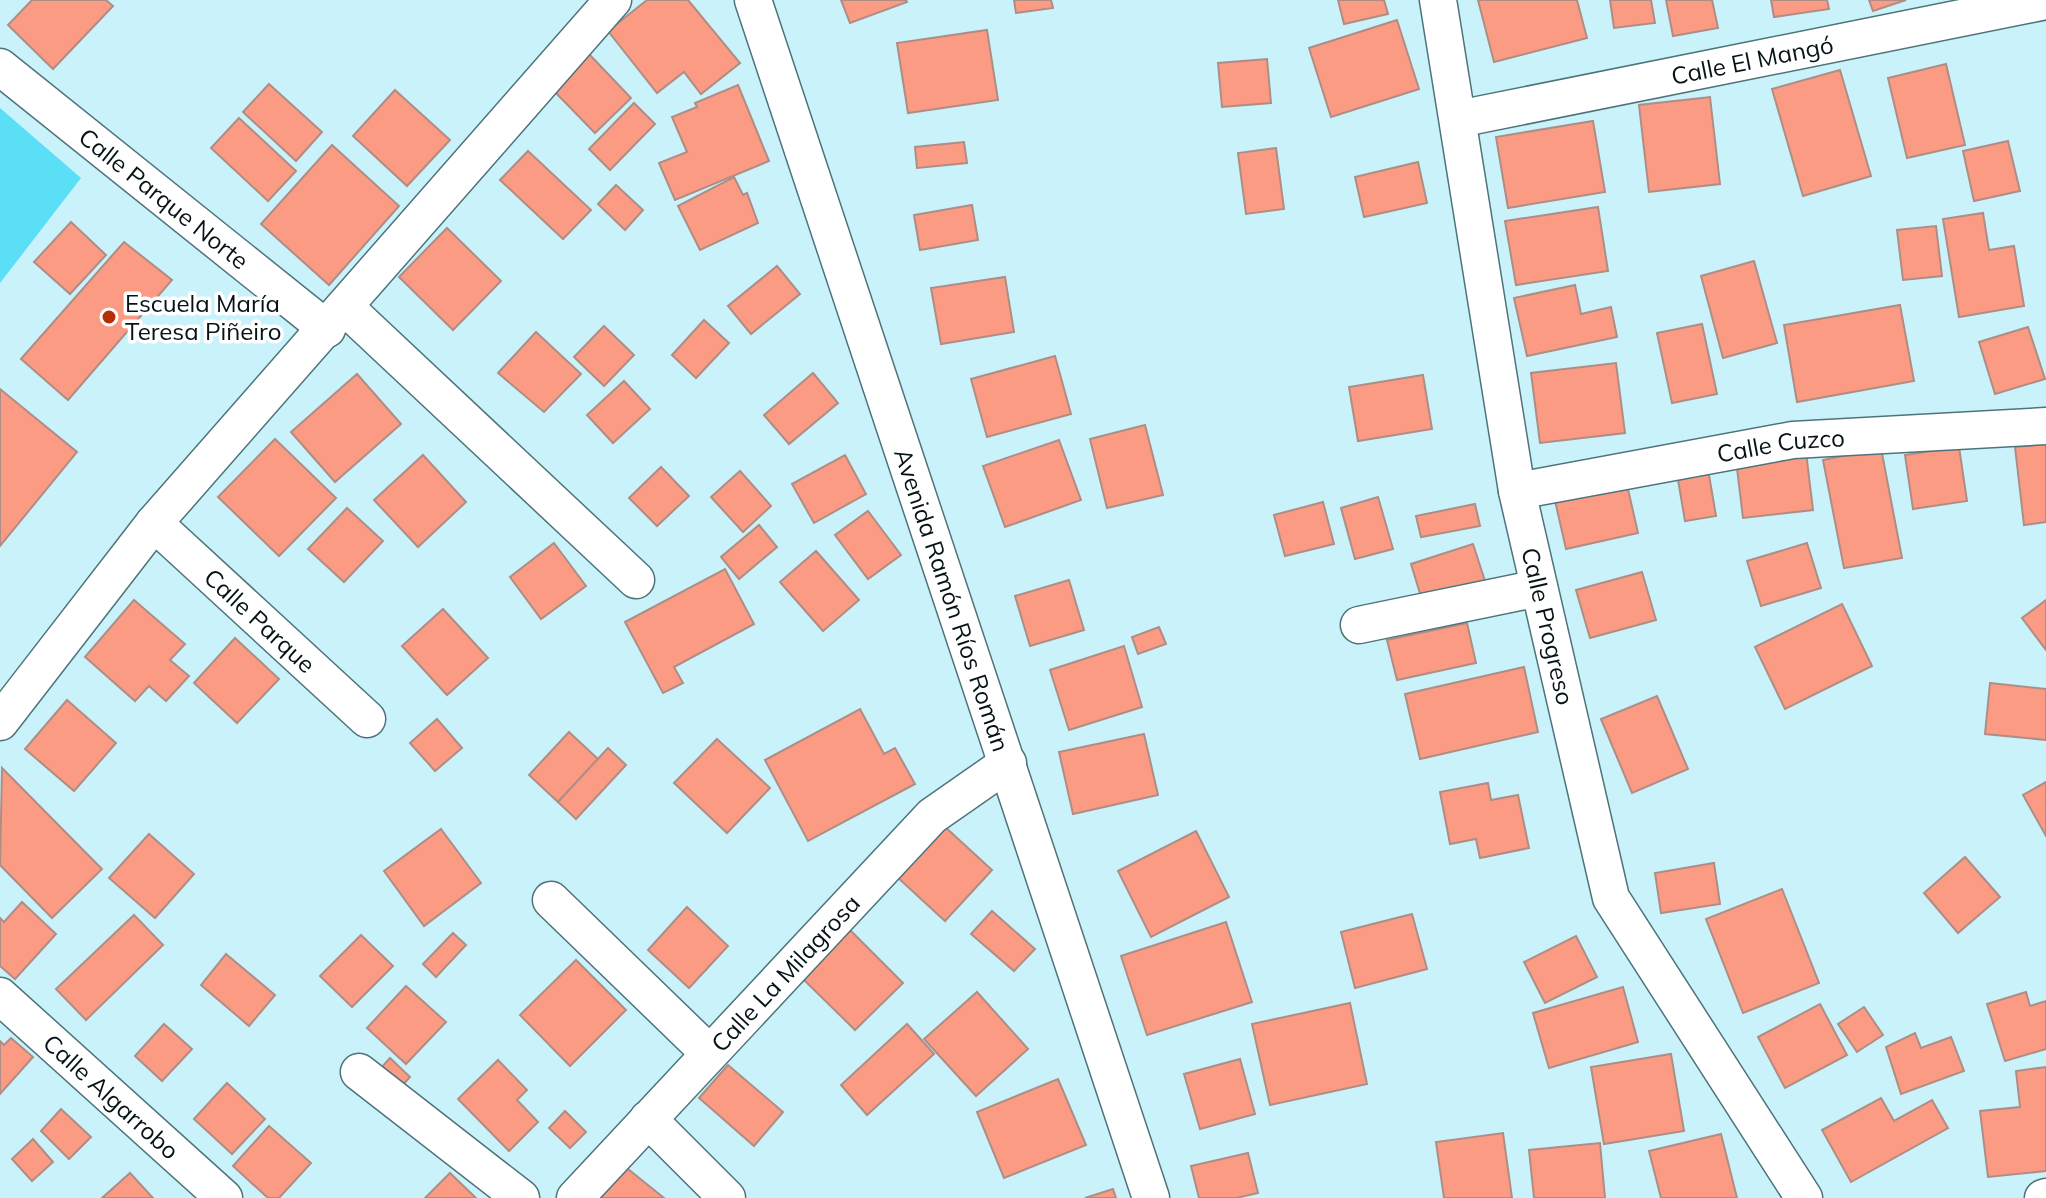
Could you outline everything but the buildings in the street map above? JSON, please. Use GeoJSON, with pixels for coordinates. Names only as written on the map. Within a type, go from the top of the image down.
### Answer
{"type":"FeatureCollection","features":[{"type":"Feature","properties":{"kind":"street"},"geometry":{"type":"LineString","coordinates":[[0,722],[154,523],[613,0]]}},
{"type":"Feature","properties":{"kind":"street","name":"Avenida Ramón Ríos Román"},"geometry":{"type":"LineString","coordinates":[[753,0],[1151,1198]]}},
{"type":"Feature","properties":{"kind":"street","name":"Calle Progreso"},"geometry":{"type":"LineString","coordinates":[[1438,0],[1517,491],[1611,898],[1804,1198]]}},
{"type":"Feature","properties":{"kind":"street","name":"Calle El Mangó"},"geometry":{"type":"LineString","coordinates":[[1458,119],[2046,1]]}},
{"type":"Feature","properties":{"kind":"street","name":"Calle Parque Norte"},"geometry":{"type":"LineString","coordinates":[[0,67],[336,318],[636,580]]}},
{"type":"Feature","properties":{"kind":"street","name":"Calle Cuzco"},"geometry":{"type":"LineString","coordinates":[[1517,491],[1793,440],[2046,426]]}},
{"type":"Feature","properties":{"kind":"street","name":"Calle Parque"},"geometry":{"type":"LineString","coordinates":[[154,523],[367,719]]}},
{"type":"Feature","properties":{"kind":"street"},"geometry":{"type":"LineString","coordinates":[[1359,625],[1539,588]]}},
{"type":"Feature","properties":{"kind":"street","name":"Calle La Milagrosa"},"geometry":{"type":"LineString","coordinates":[[575,1198],[932,816],[1008,763]]}},
{"type":"Feature","properties":{"kind":"street"},"geometry":{"type":"LineString","coordinates":[[551,900],[709,1053]]}},
{"type":"Feature","properties":{"kind":"street","name":"Calle Algarrobo"},"geometry":{"type":"LineString","coordinates":[[0,996],[224,1198]]}},
{"type":"Feature","properties":{"kind":"street"},"geometry":{"type":"LineString","coordinates":[[359,1072],[521,1198]]}},
{"type":"Feature","properties":{"kind":"street"},"geometry":{"type":"LineString","coordinates":[[648,1119],[727,1198]]}},
{"type":"Feature","properties":{"kind":"shaded area"},"geometry":{"type":"Polygon","coordinates":[[[0,108],[81,178],[0,283],[0,108]]]}},
{"type":"Feature","properties":{"kind":"place","name":"Escuela María Teresa Piñeiro"},"geometry":{"type":"Point","coordinates":[109,317]}}]}
